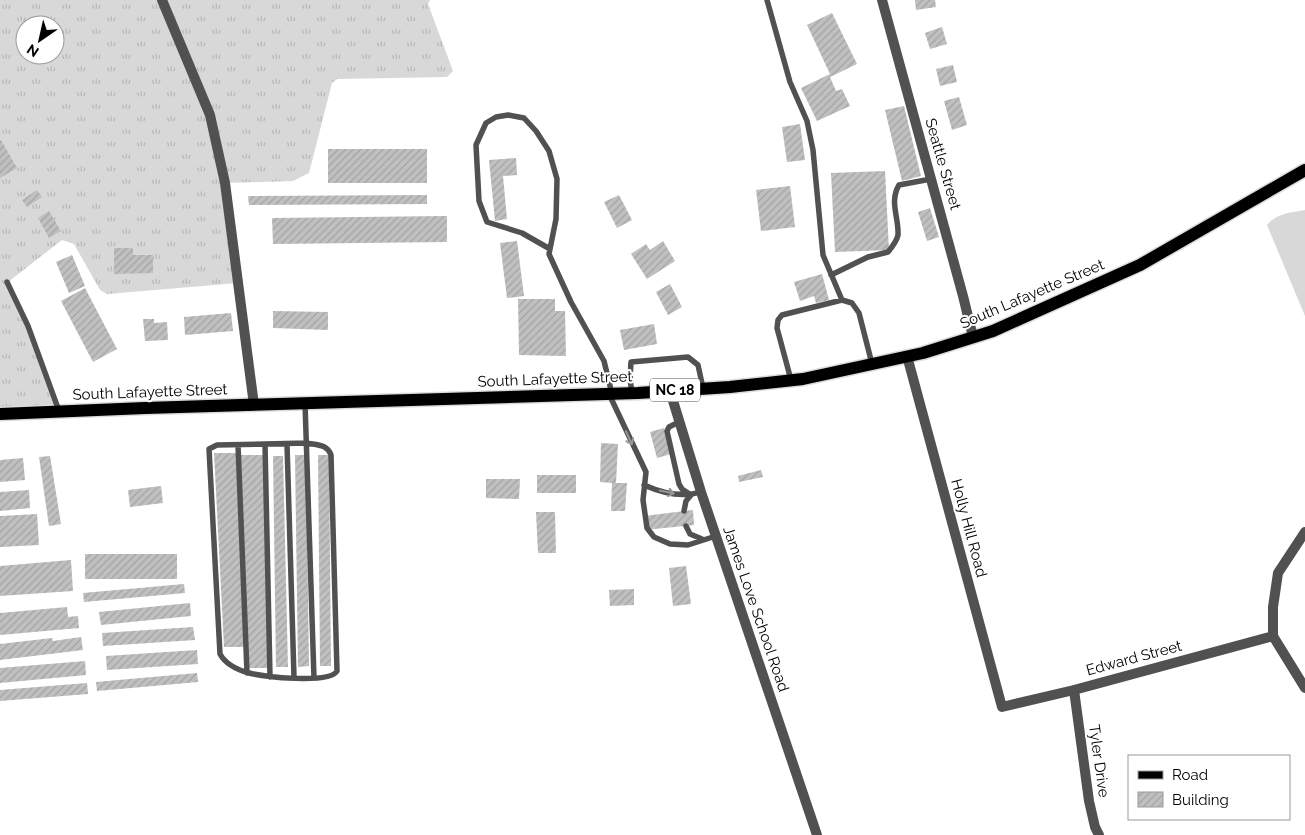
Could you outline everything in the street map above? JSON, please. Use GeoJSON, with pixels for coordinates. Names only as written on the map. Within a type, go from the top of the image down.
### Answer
{"type":"FeatureCollection","features":[{"type":"Feature","properties":{"kind":"main road","name":"South Lafayette Street"},"geometry":{"type":"LineString","coordinates":[[0,414],[611,394],[670,391],[791,380],[907,356],[993,331],[1140,265],[1305,170]]}},
{"type":"Feature","properties":{"kind":"street"},"geometry":{"type":"LineString","coordinates":[[162,0],[210,115],[225,183],[254,405]]}},
{"type":"Feature","properties":{"kind":"street","name":"Seattle Street"},"geometry":{"type":"LineString","coordinates":[[882,0],[973,338]]}},
{"type":"Feature","properties":{"kind":"street","name":"Holly Hill Road"},"geometry":{"type":"LineString","coordinates":[[907,356],[1002,707]]}},
{"type":"Feature","properties":{"kind":"street","name":"James Love School Road"},"geometry":{"type":"LineString","coordinates":[[670,391],[696,494],[716,536],[817,835]]}},
{"type":"Feature","properties":{"kind":"street"},"geometry":{"type":"LineString","coordinates":[[1305,532],[1278,573],[1273,606],[1273,636],[1305,688]]}},
{"type":"Feature","properties":{"kind":"street","name":"Edward Street"},"geometry":{"type":"LineString","coordinates":[[1002,707],[1074,690],[1273,636]]}},
{"type":"Feature","properties":{"kind":"street","name":"Tyler Drive"},"geometry":{"type":"LineString","coordinates":[[1074,690],[1089,801],[1099,835]]}},
{"type":"Feature","properties":{"kind":"lane"},"geometry":{"type":"LineString","coordinates":[[767,0],[790,82],[807,121],[813,150],[823,255],[842,300]]}},
{"type":"Feature","properties":{"kind":"lane"},"geometry":{"type":"LineString","coordinates":[[550,249],[522,233],[487,222],[479,201],[476,145],[486,123],[496,117],[508,115],[524,118],[536,131],[549,151],[557,179],[556,219],[550,254],[571,302],[604,362],[611,394],[646,472],[644,500],[647,528],[654,537],[670,544],[688,545],[716,536]]}},
{"type":"Feature","properties":{"kind":"lane"},"geometry":{"type":"LineString","coordinates":[[831,275],[868,257],[888,252],[898,236],[894,204],[896,191],[900,185],[931,179]]}},
{"type":"Feature","properties":{"kind":"lane"},"geometry":{"type":"LineString","coordinates":[[7,282],[28,326],[59,411]]}},
{"type":"Feature","properties":{"kind":"lane"},"geometry":{"type":"LineString","coordinates":[[791,380],[777,328],[778,320],[782,314],[842,300],[852,303],[858,313],[872,364]]}},
{"type":"Feature","properties":{"kind":"lane"},"geometry":{"type":"LineString","coordinates":[[632,393],[630,379],[631,362],[688,357],[698,365],[703,388]]}},
{"type":"Feature","properties":{"kind":"lane"},"geometry":{"type":"LineString","coordinates":[[305,403],[314,678]]}},
{"type":"Feature","properties":{"kind":"lane"},"geometry":{"type":"LineString","coordinates":[[679,422],[669,427],[667,431],[679,484],[682,489],[696,494]]}},
{"type":"Feature","properties":{"kind":"lane"},"geometry":{"type":"LineString","coordinates":[[265,444],[270,677]]}},
{"type":"Feature","properties":{"kind":"lane"},"geometry":{"type":"LineString","coordinates":[[287,444],[294,678]]}},
{"type":"Feature","properties":{"kind":"lane"},"geometry":{"type":"LineString","coordinates":[[307,444],[323,445],[330,452],[331,456],[338,667],[335,674],[314,678],[270,677],[248,673],[227,663],[220,654],[208,453],[211,447],[216,445],[307,444]]}},
{"type":"Feature","properties":{"kind":"lane"},"geometry":{"type":"LineString","coordinates":[[238,445],[248,673]]}},
{"type":"Feature","properties":{"kind":"lane"},"geometry":{"type":"LineString","coordinates":[[644,485],[663,492],[696,494]]}},
{"type":"Feature","properties":{"kind":"lane"},"geometry":{"type":"LineString","coordinates":[[684,511],[686,501],[696,494]]}},
{"type":"Feature","properties":{"kind":"lane"},"geometry":{"type":"LineString","coordinates":[[686,526],[690,534],[702,540]]}},
{"type":"Feature","properties":{"kind":"green space"},"geometry":{"type":"Polygon","coordinates":[[[0,0],[430,0],[428,4],[453,71],[447,77],[337,79],[332,83],[309,173],[293,181],[225,183],[238,283],[107,294],[100,290],[74,244],[62,240],[8,282],[28,326],[58,411],[0,414],[0,0]]]}},
{"type":"Feature","properties":{"kind":"green space"},"geometry":{"type":"Polygon","coordinates":[[[1305,210],[1305,316],[1267,225],[1279,216],[1305,210]]]}},
{"type":"Feature","properties":{"kind":"building"},"geometry":{"type":"Polygon","coordinates":[[[915,0],[935,0],[936,7],[916,10],[915,0]]]}},
{"type":"Feature","properties":{"kind":"building"},"geometry":{"type":"Polygon","coordinates":[[[832,13],[857,64],[830,77],[836,91],[842,89],[850,106],[817,121],[801,88],[830,74],[807,25],[832,13]]]}},
{"type":"Feature","properties":{"kind":"building"},"geometry":{"type":"Polygon","coordinates":[[[942,27],[947,44],[930,49],[925,33],[942,27]]]}},
{"type":"Feature","properties":{"kind":"building"},"geometry":{"type":"Polygon","coordinates":[[[953,65],[957,82],[940,86],[936,69],[953,65]]]}},
{"type":"Feature","properties":{"kind":"building"},"geometry":{"type":"Polygon","coordinates":[[[959,97],[967,125],[952,130],[944,101],[959,97]]]}},
{"type":"Feature","properties":{"kind":"building"},"geometry":{"type":"Polygon","coordinates":[[[904,106],[921,176],[902,181],[885,110],[904,106]]]}},
{"type":"Feature","properties":{"kind":"building"},"geometry":{"type":"Polygon","coordinates":[[[800,124],[805,160],[787,162],[782,127],[800,124]]]}},
{"type":"Feature","properties":{"kind":"building"},"geometry":{"type":"Polygon","coordinates":[[[0,140],[17,168],[0,178],[0,140]]]}},
{"type":"Feature","properties":{"kind":"building"},"geometry":{"type":"Polygon","coordinates":[[[328,149],[427,149],[427,183],[328,183],[328,149]]]}},
{"type":"Feature","properties":{"kind":"building"},"geometry":{"type":"Polygon","coordinates":[[[516,158],[517,175],[503,176],[507,219],[495,221],[489,160],[516,158]]]}},
{"type":"Feature","properties":{"kind":"building"},"geometry":{"type":"Polygon","coordinates":[[[885,171],[889,250],[835,252],[831,173],[885,171]]]}},
{"type":"Feature","properties":{"kind":"building"},"geometry":{"type":"Polygon","coordinates":[[[790,186],[795,227],[761,231],[756,190],[790,186]]]}},
{"type":"Feature","properties":{"kind":"building"},"geometry":{"type":"Polygon","coordinates":[[[37,190],[42,197],[27,207],[22,200],[37,190]]]}},
{"type":"Feature","properties":{"kind":"building"},"geometry":{"type":"Polygon","coordinates":[[[427,195],[427,204],[249,205],[248,196],[427,195]]]}},
{"type":"Feature","properties":{"kind":"building"},"geometry":{"type":"Polygon","coordinates":[[[619,195],[632,220],[617,228],[604,202],[619,195]]]}},
{"type":"Feature","properties":{"kind":"building"},"geometry":{"type":"Polygon","coordinates":[[[930,208],[939,237],[927,241],[918,212],[930,208]]]}},
{"type":"Feature","properties":{"kind":"building"},"geometry":{"type":"Polygon","coordinates":[[[49,211],[61,231],[49,238],[38,218],[49,211]]]}},
{"type":"Feature","properties":{"kind":"building"},"geometry":{"type":"Polygon","coordinates":[[[447,216],[447,242],[273,244],[272,218],[447,216]]]}},
{"type":"Feature","properties":{"kind":"building"},"geometry":{"type":"Polygon","coordinates":[[[517,241],[524,296],[507,298],[500,243],[517,241]]]}},
{"type":"Feature","properties":{"kind":"building"},"geometry":{"type":"Polygon","coordinates":[[[663,241],[675,261],[647,279],[631,254],[646,244],[650,250],[663,241]]]}},
{"type":"Feature","properties":{"kind":"building"},"geometry":{"type":"Polygon","coordinates":[[[114,248],[133,248],[133,255],[153,255],[153,273],[114,274],[114,248]]]}},
{"type":"Feature","properties":{"kind":"building"},"geometry":{"type":"Polygon","coordinates":[[[72,255],[85,286],[69,293],[56,262],[72,255]]]}},
{"type":"Feature","properties":{"kind":"building"},"geometry":{"type":"Polygon","coordinates":[[[822,274],[829,300],[816,303],[814,296],[800,301],[794,282],[822,274]]]}},
{"type":"Feature","properties":{"kind":"building"},"geometry":{"type":"Polygon","coordinates":[[[670,284],[682,307],[668,315],[656,292],[670,284]]]}},
{"type":"Feature","properties":{"kind":"building"},"geometry":{"type":"Polygon","coordinates":[[[85,288],[117,349],[93,362],[61,301],[85,288]]]}},
{"type":"Feature","properties":{"kind":"building"},"geometry":{"type":"Polygon","coordinates":[[[518,299],[555,299],[555,311],[565,311],[566,356],[519,355],[518,299]]]}},
{"type":"Feature","properties":{"kind":"building"},"geometry":{"type":"Polygon","coordinates":[[[273,311],[328,312],[328,330],[273,328],[273,311]]]}},
{"type":"Feature","properties":{"kind":"building"},"geometry":{"type":"Polygon","coordinates":[[[231,313],[233,331],[185,335],[184,317],[231,313]]]}},
{"type":"Feature","properties":{"kind":"building"},"geometry":{"type":"Polygon","coordinates":[[[143,319],[154,319],[154,323],[167,322],[168,340],[145,341],[143,319]]]}},
{"type":"Feature","properties":{"kind":"building"},"geometry":{"type":"Polygon","coordinates":[[[654,324],[657,344],[624,350],[620,330],[654,324]]]}},
{"type":"Feature","properties":{"kind":"building"},"geometry":{"type":"Polygon","coordinates":[[[664,428],[671,454],[657,458],[650,432],[664,428]]]}},
{"type":"Feature","properties":{"kind":"building"},"geometry":{"type":"Polygon","coordinates":[[[601,443],[618,444],[616,483],[627,483],[625,511],[611,511],[612,483],[600,482],[601,443]]]}},
{"type":"Feature","properties":{"kind":"building"},"geometry":{"type":"Polygon","coordinates":[[[214,453],[236,453],[244,647],[224,647],[214,453]]]}},
{"type":"Feature","properties":{"kind":"building"},"geometry":{"type":"Polygon","coordinates":[[[240,455],[263,455],[269,668],[248,668],[240,455]]]}},
{"type":"Feature","properties":{"kind":"building"},"geometry":{"type":"Polygon","coordinates":[[[295,455],[306,455],[309,666],[298,667],[295,455]]]}},
{"type":"Feature","properties":{"kind":"building"},"geometry":{"type":"Polygon","coordinates":[[[318,455],[329,455],[331,666],[320,666],[318,455]]]}},
{"type":"Feature","properties":{"kind":"building"},"geometry":{"type":"Polygon","coordinates":[[[50,456],[61,524],[49,526],[39,457],[50,456]]]}},
{"type":"Feature","properties":{"kind":"building"},"geometry":{"type":"Polygon","coordinates":[[[273,456],[283,456],[288,667],[276,667],[273,456]]]}},
{"type":"Feature","properties":{"kind":"building"},"geometry":{"type":"Polygon","coordinates":[[[23,458],[25,480],[0,482],[0,460],[23,458]]]}},
{"type":"Feature","properties":{"kind":"building"},"geometry":{"type":"Polygon","coordinates":[[[761,470],[763,477],[739,482],[738,476],[761,470]]]}},
{"type":"Feature","properties":{"kind":"building"},"geometry":{"type":"Polygon","coordinates":[[[537,475],[576,475],[576,493],[537,493],[537,475]]]}},
{"type":"Feature","properties":{"kind":"building"},"geometry":{"type":"Polygon","coordinates":[[[486,479],[520,479],[519,499],[486,498],[486,479]]]}},
{"type":"Feature","properties":{"kind":"building"},"geometry":{"type":"Polygon","coordinates":[[[161,486],[163,503],[130,507],[128,490],[161,486]]]}},
{"type":"Feature","properties":{"kind":"building"},"geometry":{"type":"Polygon","coordinates":[[[29,490],[30,508],[0,511],[0,492],[29,490]]]}},
{"type":"Feature","properties":{"kind":"building"},"geometry":{"type":"Polygon","coordinates":[[[693,510],[694,525],[645,530],[644,516],[693,510]]]}},
{"type":"Feature","properties":{"kind":"building"},"geometry":{"type":"Polygon","coordinates":[[[536,512],[555,512],[556,553],[538,553],[536,512]]]}},
{"type":"Feature","properties":{"kind":"building"},"geometry":{"type":"Polygon","coordinates":[[[37,514],[39,545],[0,547],[0,516],[37,514]]]}},
{"type":"Feature","properties":{"kind":"building"},"geometry":{"type":"Polygon","coordinates":[[[85,554],[177,554],[177,579],[85,579],[85,554]]]}},
{"type":"Feature","properties":{"kind":"building"},"geometry":{"type":"Polygon","coordinates":[[[71,560],[73,591],[0,596],[0,566],[71,560]]]}},
{"type":"Feature","properties":{"kind":"building"},"geometry":{"type":"Polygon","coordinates":[[[686,566],[691,604],[673,606],[669,568],[686,566]]]}},
{"type":"Feature","properties":{"kind":"building"},"geometry":{"type":"Polygon","coordinates":[[[184,584],[185,593],[84,602],[83,593],[184,584]]]}},
{"type":"Feature","properties":{"kind":"building"},"geometry":{"type":"Polygon","coordinates":[[[634,589],[634,605],[610,606],[609,590],[634,589]]]}},
{"type":"Feature","properties":{"kind":"building"},"geometry":{"type":"Polygon","coordinates":[[[190,603],[191,616],[101,625],[99,612],[190,603]]]}},
{"type":"Feature","properties":{"kind":"building"},"geometry":{"type":"Polygon","coordinates":[[[67,607],[68,617],[78,616],[79,628],[0,635],[0,613],[67,607]]]}},
{"type":"Feature","properties":{"kind":"building"},"geometry":{"type":"Polygon","coordinates":[[[193,627],[195,640],[103,646],[102,633],[193,627]]]}},
{"type":"Feature","properties":{"kind":"building"},"geometry":{"type":"Polygon","coordinates":[[[81,637],[83,650],[0,660],[0,644],[52,638],[53,641],[81,637]]]}},
{"type":"Feature","properties":{"kind":"building"},"geometry":{"type":"Polygon","coordinates":[[[197,650],[198,664],[107,670],[106,656],[197,650]]]}},
{"type":"Feature","properties":{"kind":"building"},"geometry":{"type":"Polygon","coordinates":[[[85,661],[86,675],[0,683],[0,668],[85,661]]]}},
{"type":"Feature","properties":{"kind":"building"},"geometry":{"type":"Polygon","coordinates":[[[197,673],[198,682],[97,691],[96,682],[197,673]]]}},
{"type":"Feature","properties":{"kind":"building"},"geometry":{"type":"Polygon","coordinates":[[[87,683],[88,694],[0,701],[0,690],[87,683]]]}}]}
